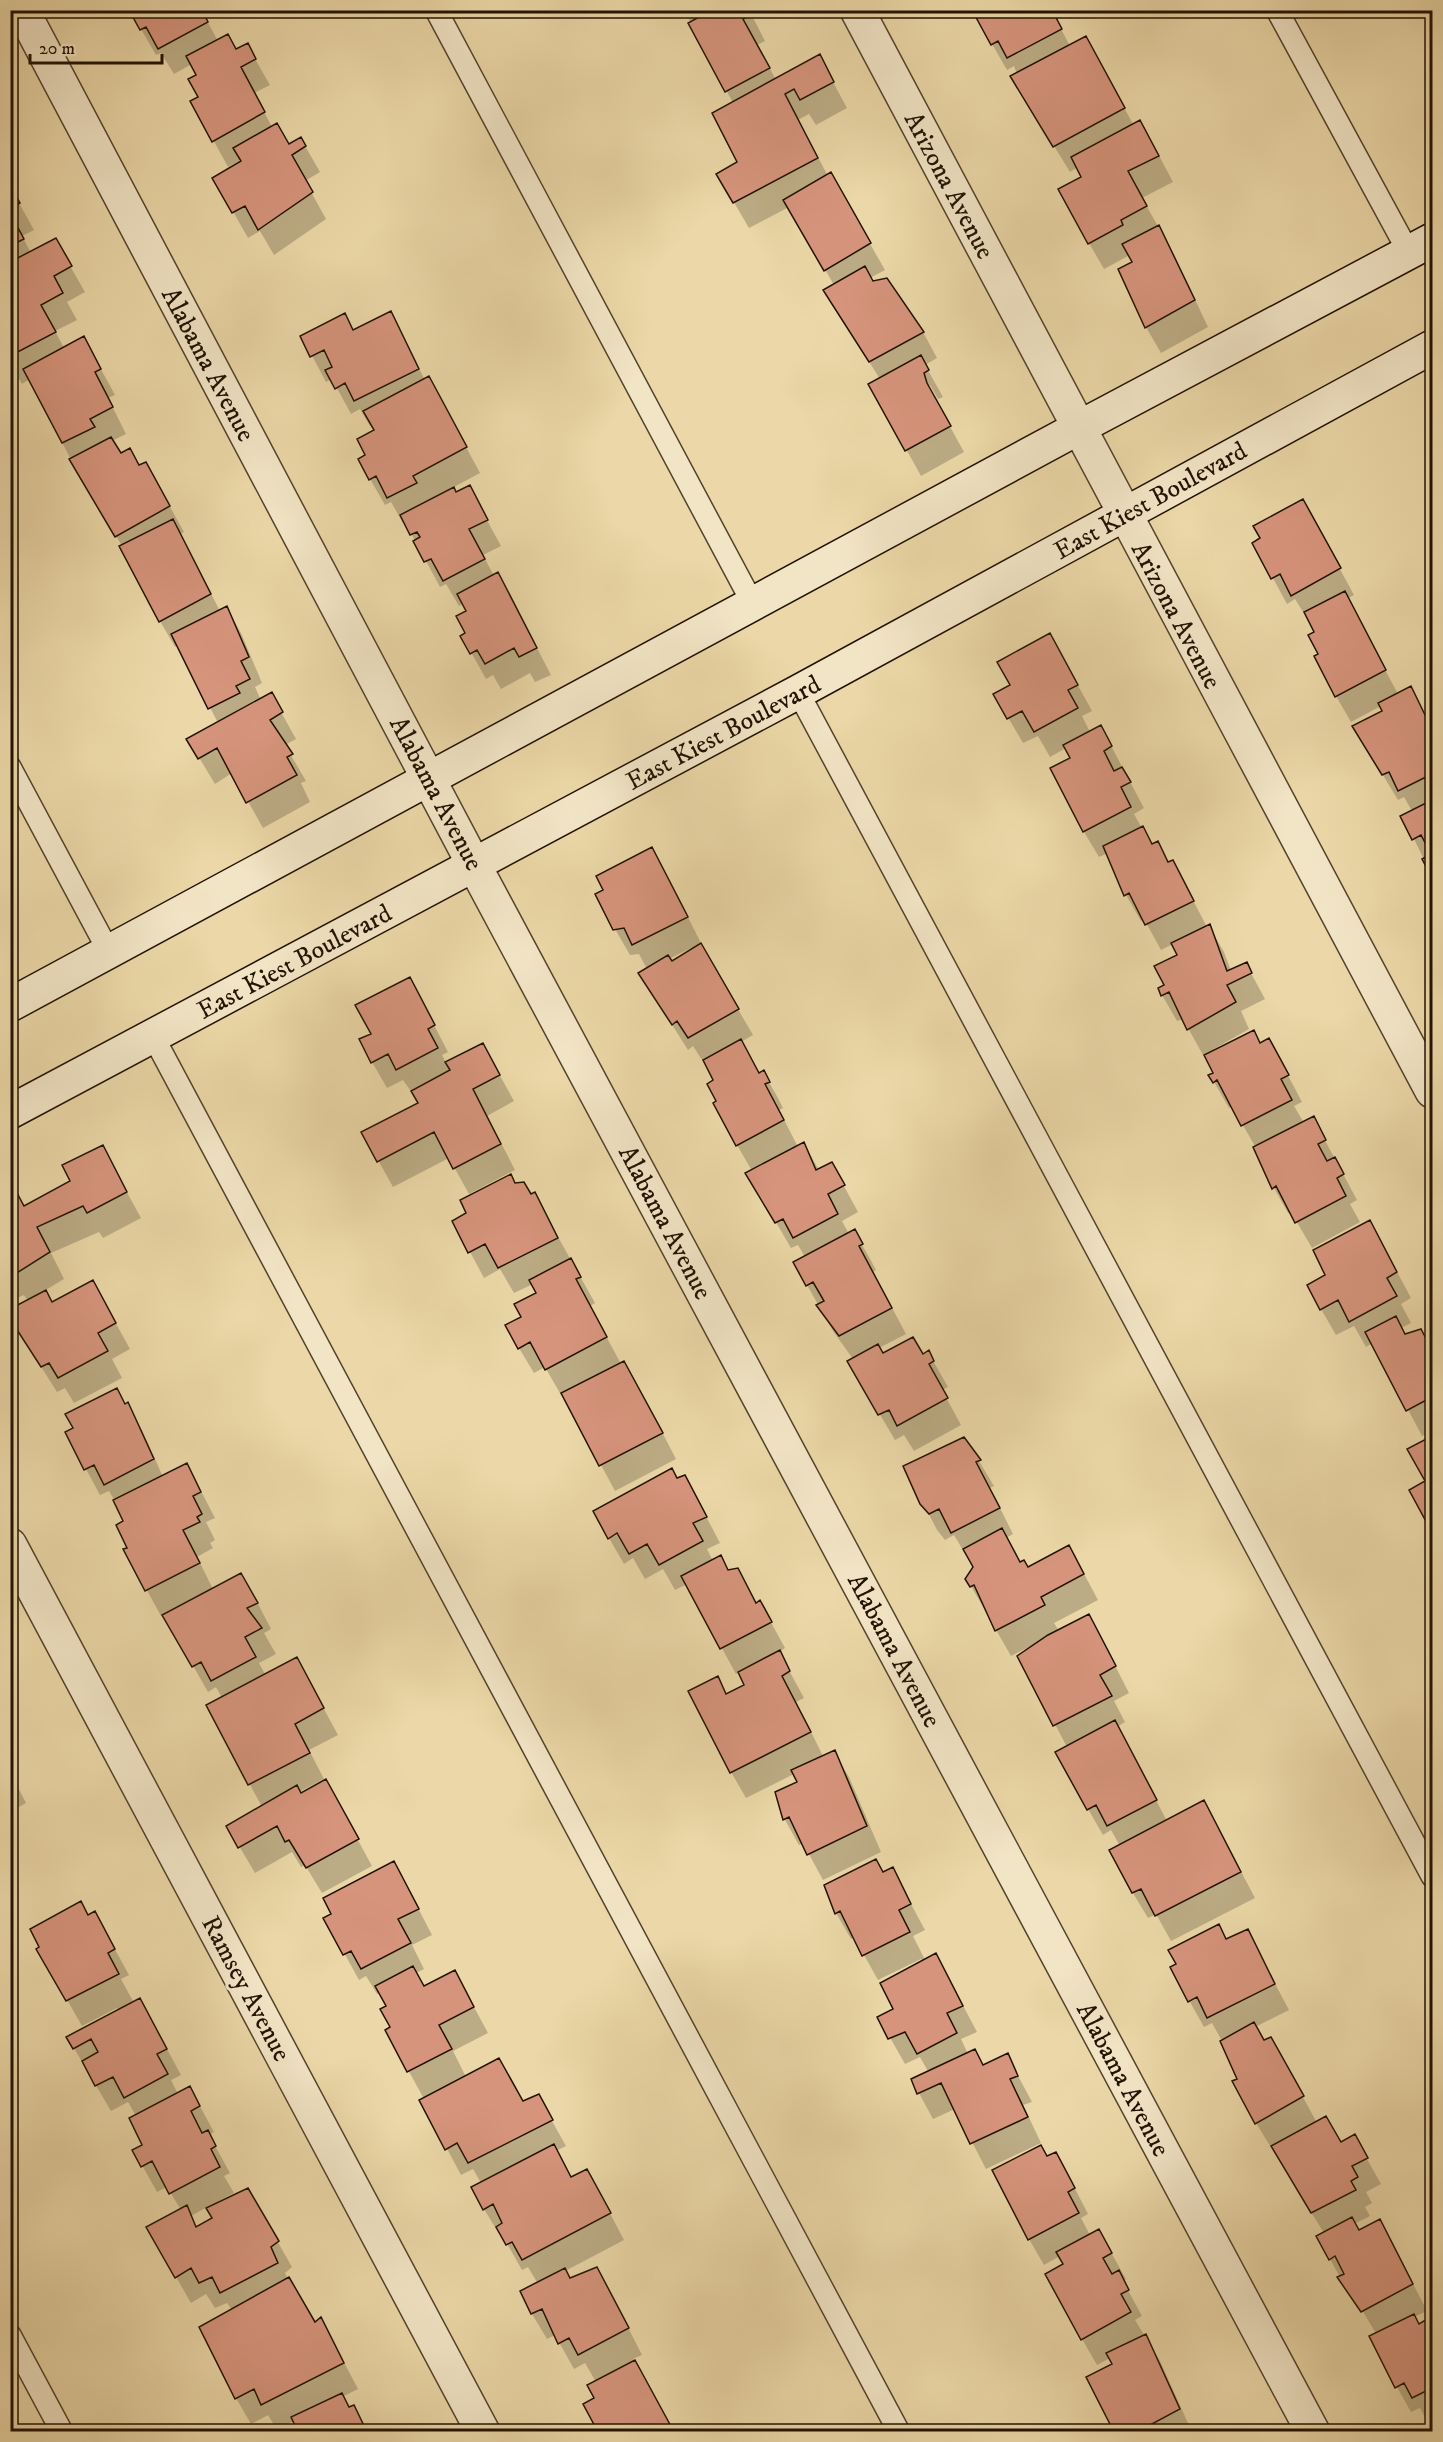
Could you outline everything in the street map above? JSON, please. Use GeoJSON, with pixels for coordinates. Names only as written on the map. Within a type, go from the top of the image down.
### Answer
{"type":"FeatureCollection","features":[{"type":"Feature","properties":{"kind":"street","name":"Alabama Avenue"},"geometry":{"type":"LineString","coordinates":[[22,10],[474,865],[1313,2432]]}},
{"type":"Feature","properties":{"kind":"street","name":"Arizona Avenue"},"geometry":{"type":"LineString","coordinates":[[857,10],[1432,1090]]}},
{"type":"Feature","properties":{"kind":"street"},"geometry":{"type":"LineString","coordinates":[[10,1005],[1080,427],[1421,247]]}},
{"type":"Feature","properties":{"kind":"street","name":"East Kiest Boulevard"},"geometry":{"type":"LineString","coordinates":[[10,1112],[798,692],[1432,347]]}},
{"type":"Feature","properties":{"kind":"street","name":"Ramsey Avenue"},"geometry":{"type":"LineString","coordinates":[[10,1545],[483,2432]]}},
{"type":"Feature","properties":{"kind":"lane"},"geometry":{"type":"LineString","coordinates":[[436,10],[753,604]]}},
{"type":"Feature","properties":{"kind":"lane"},"geometry":{"type":"LineString","coordinates":[[1277,10],[1421,247]]}},
{"type":"Feature","properties":{"kind":"lane"},"geometry":{"type":"LineString","coordinates":[[798,692],[1432,1876]]}},
{"type":"Feature","properties":{"kind":"lane"},"geometry":{"type":"LineString","coordinates":[[10,767],[109,952]]}},
{"type":"Feature","properties":{"kind":"lane"},"geometry":{"type":"LineString","coordinates":[[153,1036],[899,2432]]}},
{"type":"Feature","properties":{"kind":"lane"},"geometry":{"type":"LineString","coordinates":[[10,2335],[62,2432]]}},
{"type":"Feature","properties":{"kind":"building"},"geometry":{"type":"Polygon","coordinates":[[[129,10],[202,10],[208,22],[158,49],[146,27],[140,30],[129,10]]]}},
{"type":"Feature","properties":{"kind":"building"},"geometry":{"type":"Polygon","coordinates":[[[712,10],[750,10],[752,14],[743,19],[770,68],[725,92],[688,23],[712,10]]]}},
{"type":"Feature","properties":{"kind":"building"},"geometry":{"type":"Polygon","coordinates":[[[972,10],[1052,10],[1062,29],[1007,58],[998,41],[991,45],[972,10]]]}},
{"type":"Feature","properties":{"kind":"building"},"geometry":{"type":"Polygon","coordinates":[[[228,34],[236,49],[248,43],[256,59],[241,67],[265,112],[212,142],[190,101],[198,97],[188,79],[196,75],[186,56],[228,34]]]}},
{"type":"Feature","properties":{"kind":"building"},"geometry":{"type":"Polygon","coordinates":[[[1086,36],[1125,108],[1053,147],[1010,76],[1086,36]]]}},
{"type":"Feature","properties":{"kind":"building"},"geometry":{"type":"Polygon","coordinates":[[[820,54],[834,82],[800,100],[794,89],[785,94],[818,158],[733,203],[716,174],[737,162],[712,113],[820,54]]]}},
{"type":"Feature","properties":{"kind":"building"},"geometry":{"type":"Polygon","coordinates":[[[1140,120],[1159,156],[1128,171],[1147,206],[1121,220],[1123,225],[1088,244],[1058,189],[1081,177],[1071,157],[1140,120]]]}},
{"type":"Feature","properties":{"kind":"building"},"geometry":{"type":"Polygon","coordinates":[[[277,123],[289,144],[301,137],[306,146],[292,155],[313,192],[258,230],[245,206],[232,213],[212,178],[241,161],[233,148],[277,123]]]}},
{"type":"Feature","properties":{"kind":"building"},"geometry":{"type":"Polygon","coordinates":[[[831,172],[871,243],[824,271],[783,200],[831,172]]]}},
{"type":"Feature","properties":{"kind":"building"},"geometry":{"type":"Polygon","coordinates":[[[10,185],[20,203],[10,209],[10,185]]]}},
{"type":"Feature","properties":{"kind":"building"},"geometry":{"type":"Polygon","coordinates":[[[10,213],[24,239],[10,246],[10,213]]]}},
{"type":"Feature","properties":{"kind":"building"},"geometry":{"type":"Polygon","coordinates":[[[1159,225],[1195,300],[1145,328],[1118,269],[1132,262],[1122,244],[1159,225]]]}},
{"type":"Feature","properties":{"kind":"building"},"geometry":{"type":"Polygon","coordinates":[[[56,238],[72,266],[54,276],[63,293],[41,305],[56,332],[10,356],[10,262],[56,238]]]}},
{"type":"Feature","properties":{"kind":"building"},"geometry":{"type":"Polygon","coordinates":[[[865,266],[873,281],[887,278],[924,332],[869,362],[823,290],[865,266]]]}},
{"type":"Feature","properties":{"kind":"building"},"geometry":{"type":"Polygon","coordinates":[[[391,311],[419,369],[354,401],[345,383],[335,389],[325,370],[332,367],[324,350],[310,357],[300,336],[345,313],[353,330],[391,311]]]}},
{"type":"Feature","properties":{"kind":"building"},"geometry":{"type":"Polygon","coordinates":[[[84,336],[101,369],[95,372],[113,407],[90,419],[95,427],[62,443],[23,369],[84,336]]]}},
{"type":"Feature","properties":{"kind":"building"},"geometry":{"type":"Polygon","coordinates":[[[921,355],[929,370],[924,373],[927,383],[951,426],[905,451],[868,384],[921,355]]]}},
{"type":"Feature","properties":{"kind":"building"},"geometry":{"type":"Polygon","coordinates":[[[429,376],[467,447],[413,476],[417,483],[387,498],[376,476],[369,480],[358,459],[365,455],[357,439],[374,430],[363,411],[429,376]]]}},
{"type":"Feature","properties":{"kind":"building"},"geometry":{"type":"Polygon","coordinates":[[[111,437],[121,453],[130,448],[139,465],[146,462],[170,506],[115,537],[69,459],[111,437]]]}},
{"type":"Feature","properties":{"kind":"building"},"geometry":{"type":"Polygon","coordinates":[[[470,485],[488,520],[469,529],[485,559],[443,581],[431,559],[424,562],[413,541],[420,537],[417,532],[410,535],[400,515],[454,487],[456,492],[470,485]]]}},
{"type":"Feature","properties":{"kind":"building"},"geometry":{"type":"Polygon","coordinates":[[[1303,499],[1341,568],[1291,596],[1280,574],[1271,579],[1252,543],[1260,538],[1253,526],[1303,499]]]}},
{"type":"Feature","properties":{"kind":"building"},"geometry":{"type":"Polygon","coordinates":[[[173,519],[211,594],[159,622],[119,546],[173,519]]]}},
{"type":"Feature","properties":{"kind":"building"},"geometry":{"type":"Polygon","coordinates":[[[498,572],[537,648],[519,657],[514,648],[485,664],[477,650],[470,654],[460,636],[465,633],[456,616],[466,611],[457,594],[498,572]]]}},
{"type":"Feature","properties":{"kind":"building"},"geometry":{"type":"Polygon","coordinates":[[[1345,591],[1386,670],[1335,697],[1314,656],[1318,654],[1308,635],[1314,632],[1304,612],[1345,591]]]}},
{"type":"Feature","properties":{"kind":"building"},"geometry":{"type":"Polygon","coordinates":[[[227,606],[249,657],[241,661],[250,679],[236,686],[240,693],[208,709],[171,634],[227,606]]]}},
{"type":"Feature","properties":{"kind":"building"},"geometry":{"type":"Polygon","coordinates":[[[1050,633],[1078,685],[1068,690],[1078,708],[1034,732],[1022,711],[1007,719],[993,694],[1010,685],[997,662],[1050,633]]]}},
{"type":"Feature","properties":{"kind":"building"},"geometry":{"type":"Polygon","coordinates":[[[1411,686],[1427,719],[1432,716],[1432,774],[1398,791],[1389,772],[1382,775],[1352,726],[1382,711],[1378,703],[1411,686]]]}},
{"type":"Feature","properties":{"kind":"building"},"geometry":{"type":"Polygon","coordinates":[[[272,692],[283,712],[270,720],[293,754],[287,757],[297,775],[246,803],[217,748],[198,759],[186,739],[272,692]]]}},
{"type":"Feature","properties":{"kind":"building"},"geometry":{"type":"Polygon","coordinates":[[[1101,725],[1112,746],[1104,751],[1114,771],[1122,767],[1131,782],[1121,787],[1131,807],[1083,832],[1050,768],[1070,758],[1063,745],[1101,725]]]}},
{"type":"Feature","properties":{"kind":"building"},"geometry":{"type":"Polygon","coordinates":[[[1432,800],[1432,873],[1430,874],[1422,859],[1431,854],[1421,835],[1412,840],[1400,816],[1432,800]]]}},
{"type":"Feature","properties":{"kind":"building"},"geometry":{"type":"Polygon","coordinates":[[[1143,826],[1152,844],[1158,841],[1168,862],[1173,860],[1194,901],[1145,925],[1129,893],[1124,896],[1103,846],[1143,826]]]}},
{"type":"Feature","properties":{"kind":"building"},"geometry":{"type":"Polygon","coordinates":[[[652,847],[688,917],[632,945],[624,928],[613,930],[595,894],[603,890],[596,876],[652,847]]]}},
{"type":"Feature","properties":{"kind":"building"},"geometry":{"type":"Polygon","coordinates":[[[1210,924],[1227,971],[1247,962],[1252,973],[1227,985],[1236,1002],[1187,1030],[1169,992],[1161,996],[1158,988],[1164,985],[1154,966],[1177,955],[1171,943],[1210,924]]]}},
{"type":"Feature","properties":{"kind":"building"},"geometry":{"type":"Polygon","coordinates":[[[701,943],[739,1009],[688,1038],[677,1021],[672,1025],[638,973],[668,955],[672,961],[701,943]]]}},
{"type":"Feature","properties":{"kind":"building"},"geometry":{"type":"Polygon","coordinates":[[[410,977],[435,1025],[428,1029],[438,1048],[396,1070],[388,1054],[371,1063],[359,1039],[371,1034],[355,1005],[410,977]]]}},
{"type":"Feature","properties":{"kind":"building"},"geometry":{"type":"Polygon","coordinates":[[[1254,1030],[1260,1043],[1269,1038],[1289,1075],[1281,1079],[1292,1100],[1241,1126],[1217,1080],[1213,1083],[1208,1075],[1213,1073],[1204,1055],[1254,1030]]]}},
{"type":"Feature","properties":{"kind":"building"},"geometry":{"type":"Polygon","coordinates":[[[741,1039],[759,1073],[764,1070],[770,1082],[765,1084],[784,1120],[736,1146],[713,1103],[716,1101],[707,1084],[713,1080],[703,1060],[741,1039]]]}},
{"type":"Feature","properties":{"kind":"building"},"geometry":{"type":"Polygon","coordinates":[[[483,1043],[500,1075],[473,1089],[501,1144],[453,1169],[434,1132],[377,1162],[361,1132],[418,1103],[411,1091],[450,1070],[445,1062],[483,1043]]]}},
{"type":"Feature","properties":{"kind":"building"},"geometry":{"type":"Polygon","coordinates":[[[1314,1116],[1326,1140],[1318,1144],[1327,1161],[1335,1157],[1344,1174],[1337,1178],[1346,1196],[1295,1223],[1276,1186],[1272,1189],[1253,1147],[1314,1116]]]}},
{"type":"Feature","properties":{"kind":"building"},"geometry":{"type":"Polygon","coordinates":[[[804,1142],[816,1170],[832,1162],[845,1185],[828,1194],[838,1214],[793,1238],[783,1219],[775,1223],[745,1173],[804,1142]]]}},
{"type":"Feature","properties":{"kind":"building"},"geometry":{"type":"Polygon","coordinates":[[[103,1145],[127,1192],[87,1213],[83,1206],[37,1227],[50,1252],[12,1276],[10,1196],[17,1193],[24,1206],[70,1181],[62,1165],[103,1145]]]}},
{"type":"Feature","properties":{"kind":"building"},"geometry":{"type":"Polygon","coordinates":[[[511,1174],[515,1183],[524,1182],[531,1194],[535,1192],[558,1238],[498,1268],[485,1244],[468,1253],[452,1221],[466,1213],[460,1200],[511,1174]]]}},
{"type":"Feature","properties":{"kind":"building"},"geometry":{"type":"Polygon","coordinates":[[[1370,1220],[1397,1272],[1387,1278],[1397,1296],[1349,1322],[1338,1300],[1320,1310],[1307,1285],[1325,1275],[1313,1250],[1370,1220]]]}},
{"type":"Feature","properties":{"kind":"building"},"geometry":{"type":"Polygon","coordinates":[[[855,1229],[863,1244],[859,1246],[892,1308],[839,1336],[816,1305],[824,1301],[813,1282],[806,1286],[793,1262],[855,1229]]]}},
{"type":"Feature","properties":{"kind":"building"},"geometry":{"type":"Polygon","coordinates":[[[571,1258],[581,1277],[576,1279],[607,1337],[545,1370],[530,1342],[518,1349],[505,1325],[521,1317],[514,1304],[536,1293],[529,1280],[571,1258]]]}},
{"type":"Feature","properties":{"kind":"building"},"geometry":{"type":"Polygon","coordinates":[[[93,1280],[116,1323],[98,1333],[108,1351],[58,1378],[49,1363],[41,1367],[10,1319],[10,1309],[46,1290],[52,1302],[93,1280]]]}},
{"type":"Feature","properties":{"kind":"building"},"geometry":{"type":"Polygon","coordinates":[[[1396,1316],[1405,1334],[1421,1329],[1432,1347],[1432,1397],[1406,1411],[1365,1332],[1396,1316]]]}},
{"type":"Feature","properties":{"kind":"building"},"geometry":{"type":"Polygon","coordinates":[[[913,1337],[923,1354],[929,1350],[934,1361],[929,1364],[948,1398],[897,1426],[889,1410],[878,1415],[847,1361],[878,1344],[883,1353],[913,1337]]]}},
{"type":"Feature","properties":{"kind":"building"},"geometry":{"type":"Polygon","coordinates":[[[624,1361],[663,1433],[599,1466],[561,1393],[624,1361]]]}},
{"type":"Feature","properties":{"kind":"building"},"geometry":{"type":"Polygon","coordinates":[[[117,1388],[125,1404],[128,1402],[154,1459],[104,1485],[94,1465],[84,1470],[65,1432],[73,1428],[65,1414],[117,1388]]]}},
{"type":"Feature","properties":{"kind":"building"},"geometry":{"type":"Polygon","coordinates":[[[1432,1436],[1432,1525],[1429,1527],[1409,1490],[1425,1481],[1407,1449],[1432,1436]]]}},
{"type":"Feature","properties":{"kind":"building"},"geometry":{"type":"Polygon","coordinates":[[[964,1437],[981,1460],[976,1462],[1000,1508],[951,1533],[939,1509],[929,1514],[920,1504],[903,1466],[964,1437]]]}},
{"type":"Feature","properties":{"kind":"building"},"geometry":{"type":"Polygon","coordinates":[[[187,1463],[201,1492],[193,1496],[202,1514],[197,1517],[200,1522],[183,1530],[200,1563],[145,1591],[123,1549],[127,1548],[116,1525],[123,1521],[113,1500],[187,1463]]]}},
{"type":"Feature","properties":{"kind":"building"},"geometry":{"type":"Polygon","coordinates":[[[672,1468],[677,1478],[685,1475],[707,1517],[693,1523],[703,1541],[659,1565],[647,1544],[629,1554],[617,1533],[608,1539],[593,1511],[672,1468]]]}},
{"type":"Feature","properties":{"kind":"building"},"geometry":{"type":"Polygon","coordinates":[[[1002,1528],[1020,1562],[1024,1560],[1028,1567],[1069,1545],[1084,1574],[1041,1597],[1045,1605],[995,1631],[974,1585],[970,1587],[965,1579],[973,1567],[963,1549],[1002,1528]]]}},
{"type":"Feature","properties":{"kind":"building"},"geometry":{"type":"Polygon","coordinates":[[[721,1555],[728,1570],[738,1568],[756,1603],[760,1600],[772,1622],[720,1649],[681,1576],[721,1555]]]}},
{"type":"Feature","properties":{"kind":"building"},"geometry":{"type":"Polygon","coordinates":[[[241,1573],[258,1603],[247,1608],[262,1628],[245,1637],[256,1657],[211,1681],[201,1662],[192,1667],[162,1615],[241,1573]]]}},
{"type":"Feature","properties":{"kind":"building"},"geometry":{"type":"Polygon","coordinates":[[[1089,1614],[1116,1666],[1100,1675],[1112,1696],[1053,1726],[1017,1656],[1048,1635],[1089,1614]]]}},
{"type":"Feature","properties":{"kind":"building"},"geometry":{"type":"Polygon","coordinates":[[[780,1650],[790,1671],[782,1676],[811,1732],[730,1773],[688,1691],[718,1676],[726,1694],[744,1685],[738,1672],[780,1650]]]}},
{"type":"Feature","properties":{"kind":"building"},"geometry":{"type":"Polygon","coordinates":[[[297,1657],[324,1708],[295,1724],[310,1753],[248,1785],[206,1705],[297,1657]]]}},
{"type":"Feature","properties":{"kind":"building"},"geometry":{"type":"Polygon","coordinates":[[[1115,1720],[1157,1800],[1107,1826],[1096,1805],[1087,1810],[1055,1752],[1115,1720]]]}},
{"type":"Feature","properties":{"kind":"building"},"geometry":{"type":"Polygon","coordinates":[[[835,1750],[867,1826],[807,1855],[789,1817],[783,1820],[775,1792],[797,1782],[791,1770],[835,1750]]]}},
{"type":"Feature","properties":{"kind":"building"},"geometry":{"type":"Polygon","coordinates":[[[326,1779],[359,1839],[306,1868],[289,1840],[285,1842],[277,1826],[238,1848],[226,1826],[297,1785],[301,1793],[326,1779]]]}},
{"type":"Feature","properties":{"kind":"building"},"geometry":{"type":"Polygon","coordinates":[[[1204,1800],[1241,1872],[1155,1916],[1141,1889],[1132,1893],[1109,1850],[1204,1800]]]}},
{"type":"Feature","properties":{"kind":"building"},"geometry":{"type":"Polygon","coordinates":[[[876,1859],[883,1872],[893,1867],[911,1904],[899,1910],[910,1932],[862,1956],[840,1911],[835,1914],[824,1885],[876,1859]]]}},
{"type":"Feature","properties":{"kind":"building"},"geometry":{"type":"Polygon","coordinates":[[[394,1861],[419,1909],[398,1919],[411,1943],[361,1969],[351,1951],[343,1955],[323,1918],[331,1914],[323,1898],[394,1861]]]}},
{"type":"Feature","properties":{"kind":"building"},"geometry":{"type":"Polygon","coordinates":[[[81,1901],[88,1915],[95,1911],[115,1949],[108,1953],[119,1974],[66,2001],[36,1949],[39,1947],[30,1929],[81,1901]]]}},
{"type":"Feature","properties":{"kind":"building"},"geometry":{"type":"Polygon","coordinates":[[[1219,1924],[1226,1939],[1248,1929],[1275,1984],[1207,2018],[1197,1997],[1188,2002],[1170,1967],[1176,1964],[1168,1950],[1219,1924]]]}},
{"type":"Feature","properties":{"kind":"building"},"geometry":{"type":"Polygon","coordinates":[[[936,1953],[963,2006],[947,2013],[957,2033],[917,2054],[905,2032],[888,2039],[877,2017],[893,2009],[880,1983],[936,1953]]]}},
{"type":"Feature","properties":{"kind":"building"},"geometry":{"type":"Polygon","coordinates":[[[413,1966],[424,1986],[455,1970],[474,2007],[439,2025],[452,2049],[407,2072],[385,2030],[390,2027],[380,2009],[386,2006],[375,1986],[413,1966]]]}},
{"type":"Feature","properties":{"kind":"building"},"geometry":{"type":"Polygon","coordinates":[[[140,1998],[167,2049],[157,2054],[168,2074],[124,2098],[113,2077],[95,2086],[82,2061],[98,2052],[91,2039],[73,2049],[66,2037],[140,1998]]]}},
{"type":"Feature","properties":{"kind":"building"},"geometry":{"type":"Polygon","coordinates":[[[1254,2022],[1264,2040],[1271,2037],[1304,2096],[1255,2124],[1232,2081],[1237,2079],[1220,2041],[1254,2022]]]}},
{"type":"Feature","properties":{"kind":"building"},"geometry":{"type":"Polygon","coordinates":[[[975,2049],[983,2065],[1008,2053],[1018,2076],[1010,2079],[1028,2117],[970,2144],[941,2083],[917,2094],[911,2079],[975,2049]]]}},
{"type":"Feature","properties":{"kind":"building"},"geometry":{"type":"Polygon","coordinates":[[[499,2058],[523,2101],[539,2094],[553,2120],[468,2163],[457,2143],[445,2150],[419,2100],[499,2058]]]}},
{"type":"Feature","properties":{"kind":"building"},"geometry":{"type":"Polygon","coordinates":[[[190,2086],[200,2106],[191,2111],[202,2133],[208,2130],[216,2146],[211,2149],[220,2167],[169,2194],[152,2161],[141,2167],[132,2150],[142,2145],[129,2118],[190,2086]]]}},
{"type":"Feature","properties":{"kind":"building"},"geometry":{"type":"Polygon","coordinates":[[[1326,2116],[1341,2142],[1355,2134],[1368,2158],[1352,2166],[1358,2177],[1351,2181],[1356,2190],[1311,2213],[1271,2146],[1326,2116]]]}},
{"type":"Feature","properties":{"kind":"building"},"geometry":{"type":"Polygon","coordinates":[[[554,2144],[571,2177],[587,2169],[611,2213],[522,2260],[512,2242],[506,2245],[496,2227],[502,2223],[493,2204],[483,2210],[471,2187],[554,2144]]]}},
{"type":"Feature","properties":{"kind":"building"},"geometry":{"type":"Polygon","coordinates":[[[1041,2145],[1047,2156],[1056,2152],[1075,2188],[1068,2192],[1079,2213],[1028,2240],[992,2170],[1041,2145]]]}},
{"type":"Feature","properties":{"kind":"building"},"geometry":{"type":"Polygon","coordinates":[[[248,2188],[279,2241],[271,2247],[278,2263],[220,2293],[212,2277],[199,2283],[191,2268],[175,2278],[146,2227],[187,2205],[196,2227],[212,2218],[206,2208],[248,2188]]]}},
{"type":"Feature","properties":{"kind":"building"},"geometry":{"type":"Polygon","coordinates":[[[1352,2217],[1359,2230],[1380,2219],[1413,2284],[1361,2312],[1337,2277],[1344,2274],[1335,2256],[1329,2260],[1316,2236],[1352,2217]]]}},
{"type":"Feature","properties":{"kind":"building"},"geometry":{"type":"Polygon","coordinates":[[[1099,2229],[1112,2253],[1103,2258],[1112,2274],[1119,2270],[1129,2290],[1121,2294],[1131,2312],[1081,2340],[1045,2274],[1063,2264],[1056,2252],[1099,2229]]]}},
{"type":"Feature","properties":{"kind":"building"},"geometry":{"type":"Polygon","coordinates":[[[597,2267],[629,2328],[578,2355],[569,2338],[558,2344],[542,2309],[531,2314],[520,2291],[565,2268],[570,2278],[597,2267]]]}},
{"type":"Feature","properties":{"kind":"building"},"geometry":{"type":"Polygon","coordinates":[[[289,2277],[315,2322],[321,2317],[344,2363],[261,2405],[254,2389],[235,2399],[199,2327],[289,2277]]]}},
{"type":"Feature","properties":{"kind":"building"},"geometry":{"type":"Polygon","coordinates":[[[1414,2314],[1419,2324],[1432,2316],[1432,2388],[1412,2398],[1404,2383],[1395,2388],[1369,2336],[1414,2314]]]}},
{"type":"Feature","properties":{"kind":"building"},"geometry":{"type":"Polygon","coordinates":[[[1146,2334],[1180,2409],[1137,2432],[1114,2432],[1086,2377],[1112,2364],[1106,2353],[1146,2334]]]}},
{"type":"Feature","properties":{"kind":"building"},"geometry":{"type":"Polygon","coordinates":[[[635,2360],[673,2430],[598,2432],[583,2404],[594,2398],[587,2385],[635,2360]]]}},
{"type":"Feature","properties":{"kind":"building"},"geometry":{"type":"Polygon","coordinates":[[[342,2393],[349,2407],[354,2405],[367,2432],[298,2432],[291,2417],[342,2393]]]}}]}
